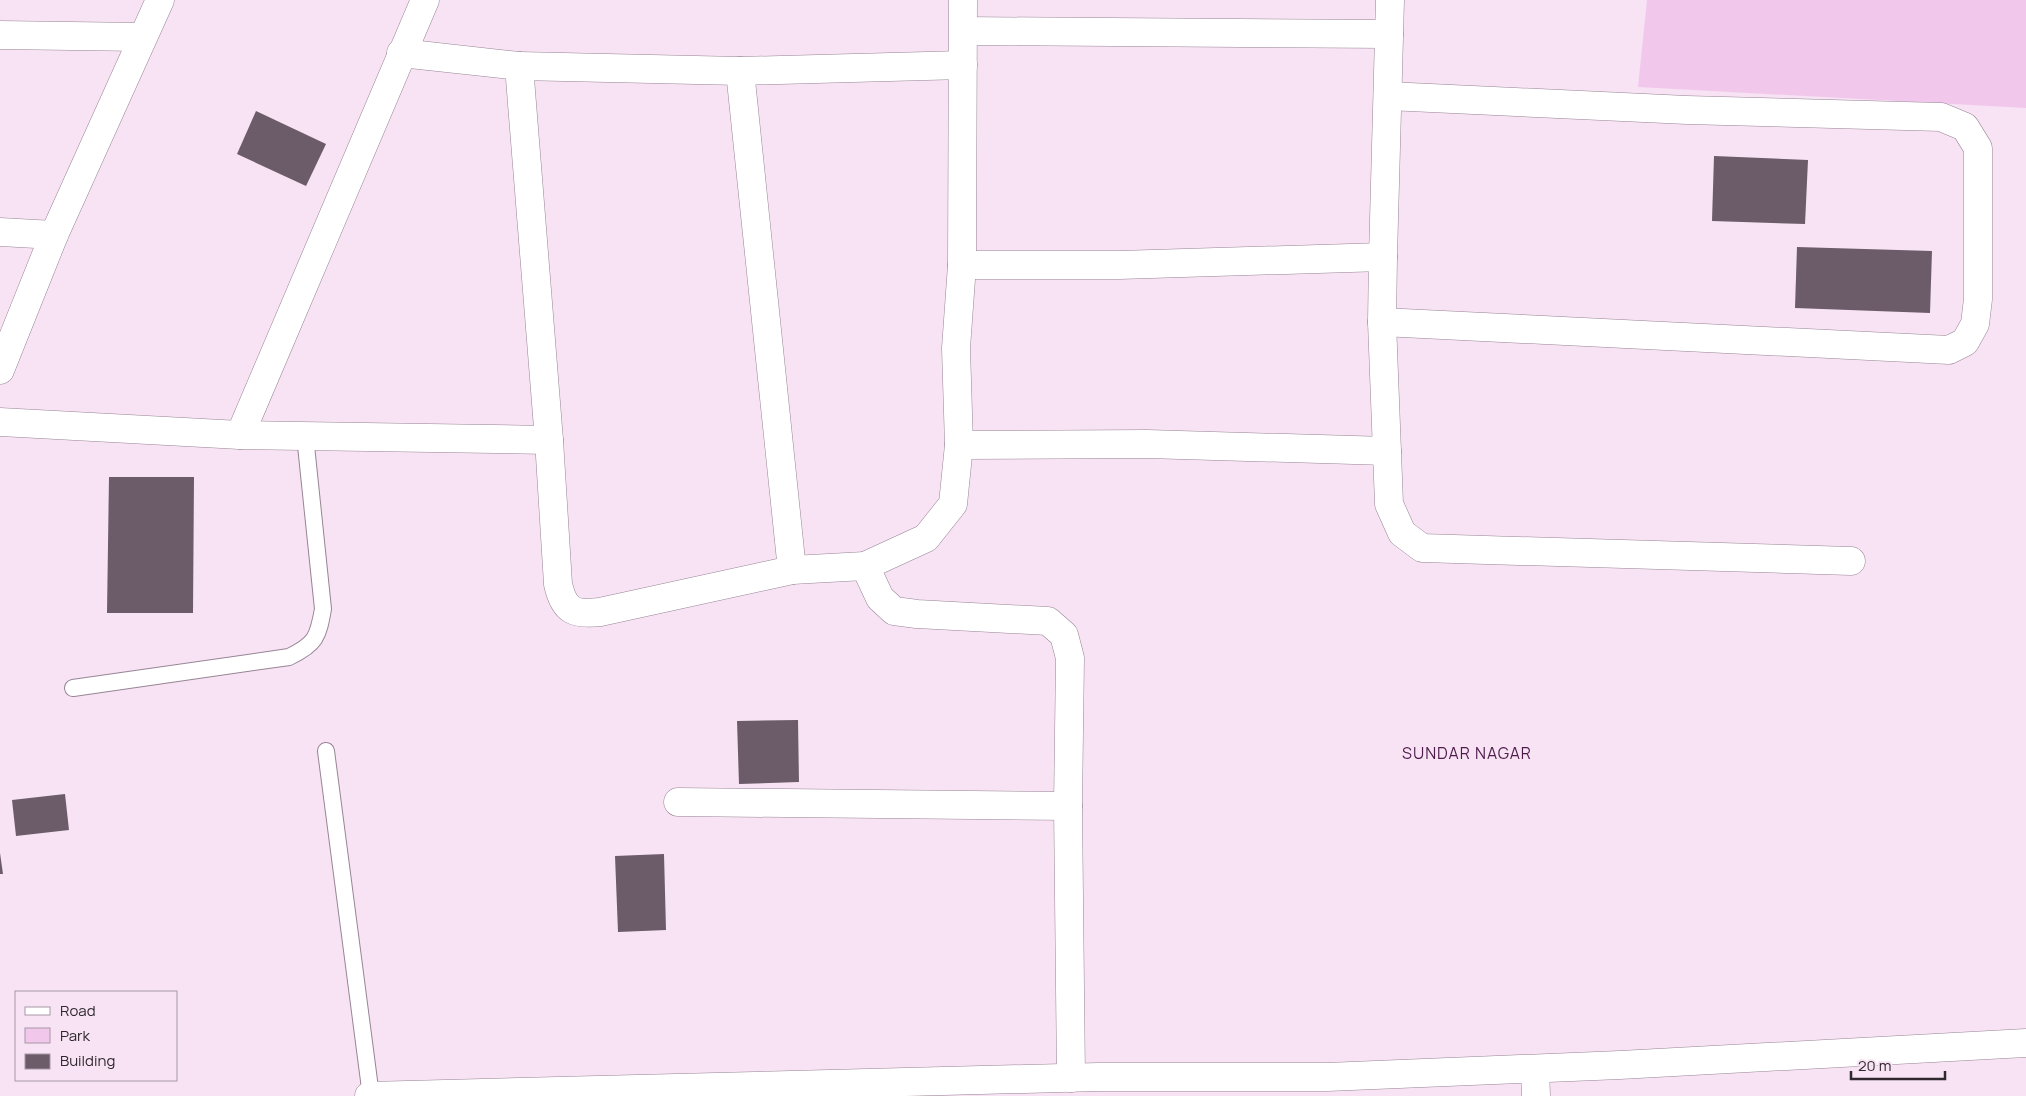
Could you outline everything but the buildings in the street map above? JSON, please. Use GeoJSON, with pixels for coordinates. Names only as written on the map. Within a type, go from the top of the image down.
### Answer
{"type":"FeatureCollection","features":[{"type":"Feature","properties":{"kind":"street"},"geometry":{"type":"LineString","coordinates":[[0,370],[54,235],[160,0]]}},
{"type":"Feature","properties":{"kind":"street"},"geometry":{"type":"LineString","coordinates":[[240,435],[425,0]]}},
{"type":"Feature","properties":{"kind":"street"},"geometry":{"type":"LineString","coordinates":[[519,66],[549,440],[558,584],[562,599],[571,609],[583,614],[600,612],[792,570],[865,566],[926,538],[953,504],[959,445],[956,348],[962,265],[964,0]]}},
{"type":"Feature","properties":{"kind":"street"},"geometry":{"type":"LineString","coordinates":[[1390,0],[1382,322],[1390,504],[1402,533],[1422,548],[1851,561]]}},
{"type":"Feature","properties":{"kind":"street"},"geometry":{"type":"LineString","coordinates":[[964,31],[1389,34]]}},
{"type":"Feature","properties":{"kind":"street"},"geometry":{"type":"LineString","coordinates":[[0,35],[142,37]]}},
{"type":"Feature","properties":{"kind":"street"},"geometry":{"type":"LineString","coordinates":[[401,53],[519,66],[740,72],[963,65]]}},
{"type":"Feature","properties":{"kind":"street"},"geometry":{"type":"LineString","coordinates":[[740,72],[792,570]]}},
{"type":"Feature","properties":{"kind":"street"},"geometry":{"type":"LineString","coordinates":[[1382,322],[1949,350],[1965,342],[1975,324],[1978,299],[1978,148],[1965,127],[1941,117],[1687,110],[1388,96]]}},
{"type":"Feature","properties":{"kind":"street"},"geometry":{"type":"LineString","coordinates":[[0,232],[54,235]]}},
{"type":"Feature","properties":{"kind":"street"},"geometry":{"type":"LineString","coordinates":[[962,265],[1119,265],[1383,257]]}},
{"type":"Feature","properties":{"kind":"street"},"geometry":{"type":"LineString","coordinates":[[0,422],[240,435],[549,440]]}},
{"type":"Feature","properties":{"kind":"street"},"geometry":{"type":"LineString","coordinates":[[959,445],[1147,444],[1387,451]]}},
{"type":"Feature","properties":{"kind":"street"},"geometry":{"type":"LineString","coordinates":[[865,566],[880,598],[894,611],[917,614],[1048,621],[1064,635],[1070,658],[1068,806],[1071,1078]]}},
{"type":"Feature","properties":{"kind":"street"},"geometry":{"type":"LineString","coordinates":[[678,802],[1068,806]]}},
{"type":"Feature","properties":{"kind":"street"},"geometry":{"type":"LineString","coordinates":[[370,1096],[1071,1078],[1099,1087],[1327,1087],[1535,1069],[2026,1043]]}},
{"type":"Feature","properties":{"kind":"street"},"geometry":{"type":"LineString","coordinates":[[1535,1069],[1536,1096]]}},
{"type":"Feature","properties":{"kind":"lane"},"geometry":{"type":"LineString","coordinates":[[73,688],[288,657],[304,650],[318,635],[323,609],[305,436]]}},
{"type":"Feature","properties":{"kind":"lane"},"geometry":{"type":"LineString","coordinates":[[326,751],[370,1096]]}},
{"type":"Feature","properties":{"kind":"green space"},"geometry":{"type":"Polygon","coordinates":[[[1647,0],[2026,0],[2026,108],[1638,87],[1647,0]]]}},
{"type":"Feature","properties":{"kind":"district","name":"SUNDAR NAGAR"},"geometry":{"type":"Point","coordinates":[1467,753]}}]}
